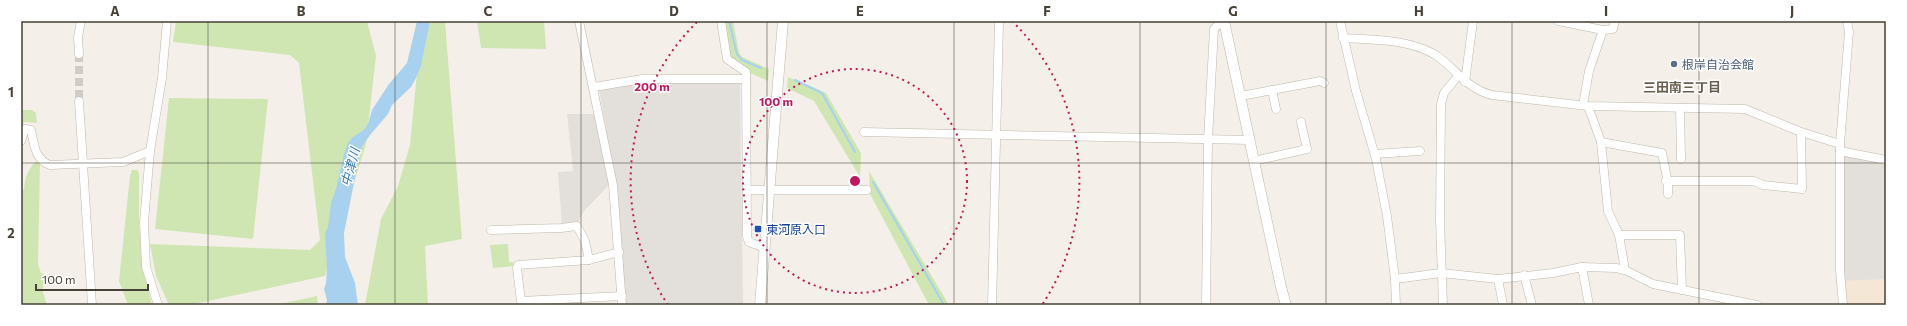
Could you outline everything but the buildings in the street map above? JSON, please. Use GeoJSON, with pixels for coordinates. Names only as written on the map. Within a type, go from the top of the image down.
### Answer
{"type":"FeatureCollection","features":[{"type":"Feature","properties":{"kind":"street"},"geometry":{"type":"LineString","coordinates":[[79,54],[78,37],[81,21]]}},
{"type":"Feature","properties":{"kind":"street"},"geometry":{"type":"LineString","coordinates":[[158,305],[146,267],[145,194],[150,151],[162,78],[167,21]]}},
{"type":"Feature","properties":{"kind":"street"},"geometry":{"type":"LineString","coordinates":[[579,21],[613,185],[622,305]]}},
{"type":"Feature","properties":{"kind":"street"},"geometry":{"type":"LineString","coordinates":[[721,21],[727,59],[746,72],[749,242],[765,248]]}},
{"type":"Feature","properties":{"kind":"street"},"geometry":{"type":"LineString","coordinates":[[760,305],[783,21]]}},
{"type":"Feature","properties":{"kind":"street"},"geometry":{"type":"LineString","coordinates":[[992,305],[999,21]]}},
{"type":"Feature","properties":{"kind":"street"},"geometry":{"type":"LineString","coordinates":[[1206,305],[1208,140],[1214,29],[1223,21],[1241,96],[1286,305]]}},
{"type":"Feature","properties":{"kind":"street"},"geometry":{"type":"LineString","coordinates":[[1340,21],[1343,38],[1375,154],[1387,216],[1395,280],[1396,305]]}},
{"type":"Feature","properties":{"kind":"street"},"geometry":{"type":"LineString","coordinates":[[1465,82],[1472,21]]}},
{"type":"Feature","properties":{"kind":"street"},"geometry":{"type":"LineString","coordinates":[[1558,21],[1603,30],[1616,27]]}},
{"type":"Feature","properties":{"kind":"street"},"geometry":{"type":"LineString","coordinates":[[1843,305],[1840,276],[1840,148],[1849,32],[1847,21]]}},
{"type":"Feature","properties":{"kind":"street"},"geometry":{"type":"LineString","coordinates":[[1603,30],[1589,71],[1585,105],[1600,142],[1608,210],[1619,235],[1625,270]]}},
{"type":"Feature","properties":{"kind":"street"},"geometry":{"type":"LineString","coordinates":[[1343,38],[1416,45],[1435,55],[1465,82],[1482,92],[1492,95],[1585,105],[1745,109],[1840,148],[1886,160]]}},
{"type":"Feature","properties":{"kind":"street"},"geometry":{"type":"LineString","coordinates":[[1443,305],[1441,273],[1441,104],[1444,93],[1458,76]]}},
{"type":"Feature","properties":{"kind":"street"},"geometry":{"type":"LineString","coordinates":[[594,88],[642,79],[746,79]]}},
{"type":"Feature","properties":{"kind":"street"},"geometry":{"type":"LineString","coordinates":[[1241,96],[1320,81],[1324,83]]}},
{"type":"Feature","properties":{"kind":"street"},"geometry":{"type":"LineString","coordinates":[[1272,90],[1276,108]]}},
{"type":"Feature","properties":{"kind":"street"},"geometry":{"type":"LineString","coordinates":[[79,101],[92,305]]}},
{"type":"Feature","properties":{"kind":"street"},"geometry":{"type":"LineString","coordinates":[[1680,108],[1681,159]]}},
{"type":"Feature","properties":{"kind":"street"},"geometry":{"type":"LineString","coordinates":[[1254,161],[1307,149],[1301,122]]}},
{"type":"Feature","properties":{"kind":"street"},"geometry":{"type":"LineString","coordinates":[[21,141],[23,132],[28,129],[31,130],[37,155],[40,160],[50,165],[82,165],[123,162],[150,151]]}},
{"type":"Feature","properties":{"kind":"street"},"geometry":{"type":"LineString","coordinates":[[864,132],[1250,140]]}},
{"type":"Feature","properties":{"kind":"street"},"geometry":{"type":"LineString","coordinates":[[1666,181],[1754,181],[1763,185],[1804,190],[1802,132]]}},
{"type":"Feature","properties":{"kind":"street"},"geometry":{"type":"LineString","coordinates":[[1600,142],[1662,153],[1668,194]]}},
{"type":"Feature","properties":{"kind":"street"},"geometry":{"type":"LineString","coordinates":[[1375,154],[1420,151]]}},
{"type":"Feature","properties":{"kind":"street"},"geometry":{"type":"LineString","coordinates":[[747,190],[867,190]]}},
{"type":"Feature","properties":{"kind":"street"},"geometry":{"type":"LineString","coordinates":[[491,230],[505,232],[577,226],[585,241],[589,260]]}},
{"type":"Feature","properties":{"kind":"street"},"geometry":{"type":"LineString","coordinates":[[1619,235],[1680,235],[1682,290]]}},
{"type":"Feature","properties":{"kind":"street"},"geometry":{"type":"LineString","coordinates":[[619,252],[589,260],[518,265],[521,302],[622,296]]}},
{"type":"Feature","properties":{"kind":"street"},"geometry":{"type":"LineString","coordinates":[[1395,280],[1441,273],[1498,279],[1553,273],[1582,267],[1625,270],[1653,284],[1757,305]]}},
{"type":"Feature","properties":{"kind":"street"},"geometry":{"type":"LineString","coordinates":[[1582,267],[1589,305]]}},
{"type":"Feature","properties":{"kind":"street"},"geometry":{"type":"LineString","coordinates":[[1524,275],[1532,305]]}},
{"type":"Feature","properties":{"kind":"street"},"geometry":{"type":"LineString","coordinates":[[1498,279],[1503,305]]}},
{"type":"Feature","properties":{"kind":"shaded area"},"geometry":{"type":"Polygon","coordinates":[[[738,80],[740,83],[743,305],[626,305],[616,184],[599,89],[652,81],[738,80]]]}},
{"type":"Feature","properties":{"kind":"shaded area"},"geometry":{"type":"Polygon","coordinates":[[[567,114],[596,114],[609,185],[584,211],[577,224],[562,226],[558,172],[573,171],[567,114]]]}},
{"type":"Feature","properties":{"kind":"shaded area"},"geometry":{"type":"Polygon","coordinates":[[[1849,155],[1886,162],[1886,279],[1843,281],[1843,160],[1845,156],[1849,155]]]}},
{"type":"Feature","properties":{"kind":"shaded area"},"geometry":{"type":"Polygon","coordinates":[[[1886,279],[1886,305],[1847,305],[1844,281],[1886,279]]]}},
{"type":"Feature","properties":{"kind":"green space"},"geometry":{"type":"Polygon","coordinates":[[[176,21],[367,21],[376,56],[366,144],[325,276],[189,305],[169,305],[156,276],[150,244],[310,250],[320,240],[299,63],[290,55],[173,42],[176,21]]]}},
{"type":"Feature","properties":{"kind":"green space"},"geometry":{"type":"Polygon","coordinates":[[[422,21],[445,21],[462,239],[425,246],[428,305],[365,305],[381,219],[398,186],[410,145],[422,21]]]}},
{"type":"Feature","properties":{"kind":"green space"},"geometry":{"type":"Polygon","coordinates":[[[477,21],[544,21],[546,49],[481,48],[477,21]]]}},
{"type":"Feature","properties":{"kind":"green space"},"geometry":{"type":"Polygon","coordinates":[[[723,21],[733,21],[739,53],[742,57],[769,69],[768,81],[748,72],[730,57],[723,21]]]}},
{"type":"Feature","properties":{"kind":"green space"},"geometry":{"type":"Polygon","coordinates":[[[788,77],[826,93],[861,153],[860,177],[814,101],[787,88],[788,77]]]}},
{"type":"Feature","properties":{"kind":"green space"},"geometry":{"type":"Polygon","coordinates":[[[169,98],[268,99],[253,239],[155,229],[169,98]]]}},
{"type":"Feature","properties":{"kind":"green space"},"geometry":{"type":"Polygon","coordinates":[[[21,110],[32,110],[36,113],[37,123],[25,122],[21,125],[21,110]]]}},
{"type":"Feature","properties":{"kind":"green space"},"geometry":{"type":"Polygon","coordinates":[[[35,162],[40,163],[38,264],[41,273],[56,281],[54,285],[44,285],[42,289],[47,305],[21,305],[21,194],[24,189],[26,176],[35,162]]]}},
{"type":"Feature","properties":{"kind":"green space"},"geometry":{"type":"Polygon","coordinates":[[[132,170],[137,170],[139,173],[139,223],[143,271],[152,305],[128,305],[119,281],[130,176],[132,170]]]}},
{"type":"Feature","properties":{"kind":"green space"},"geometry":{"type":"Polygon","coordinates":[[[869,171],[949,305],[929,305],[870,194],[869,171]]]}},
{"type":"Feature","properties":{"kind":"green space"},"geometry":{"type":"Polygon","coordinates":[[[508,244],[509,262],[513,262],[514,266],[493,268],[490,245],[508,244]]]}},
{"type":"Feature","properties":{"kind":"green space"},"geometry":{"type":"Polygon","coordinates":[[[317,296],[318,305],[275,305],[317,296]]]}},
{"type":"Feature","properties":{"kind":"water","name":"中津川"},"geometry":{"type":"Polygon","coordinates":[[[417,21],[430,21],[421,66],[415,80],[411,87],[392,105],[388,114],[361,148],[344,233],[345,257],[355,283],[358,305],[326,305],[327,300],[324,289],[327,269],[325,233],[328,227],[331,203],[336,189],[344,154],[348,143],[353,137],[364,130],[368,124],[372,110],[389,84],[407,63],[417,21]]]}},
{"type":"Feature","properties":{"kind":"waterway"},"geometry":{"type":"LineString","coordinates":[[729,21],[737,54],[742,60],[761,68]]}},
{"type":"Feature","properties":{"kind":"waterway"},"geometry":{"type":"LineString","coordinates":[[795,80],[822,93],[855,152]]}},
{"type":"Feature","properties":{"kind":"waterway"},"geometry":{"type":"LineString","coordinates":[[873,182],[944,305]]}},
{"type":"Feature","properties":{"kind":"tunnel"},"geometry":{"type":"LineString","coordinates":[[79,54],[79,101]]}},
{"type":"Feature","properties":{"kind":"place","name":"根岸自治会館"},"geometry":{"type":"Point","coordinates":[1674,64]}},
{"type":"Feature","properties":{"kind":"place","name":"東河原入口"},"geometry":{"type":"Point","coordinates":[758,229]}},
{"type":"Feature","properties":{"kind":"district","name":"三田南三丁目"},"geometry":{"type":"Point","coordinates":[1682,87]}}]}
